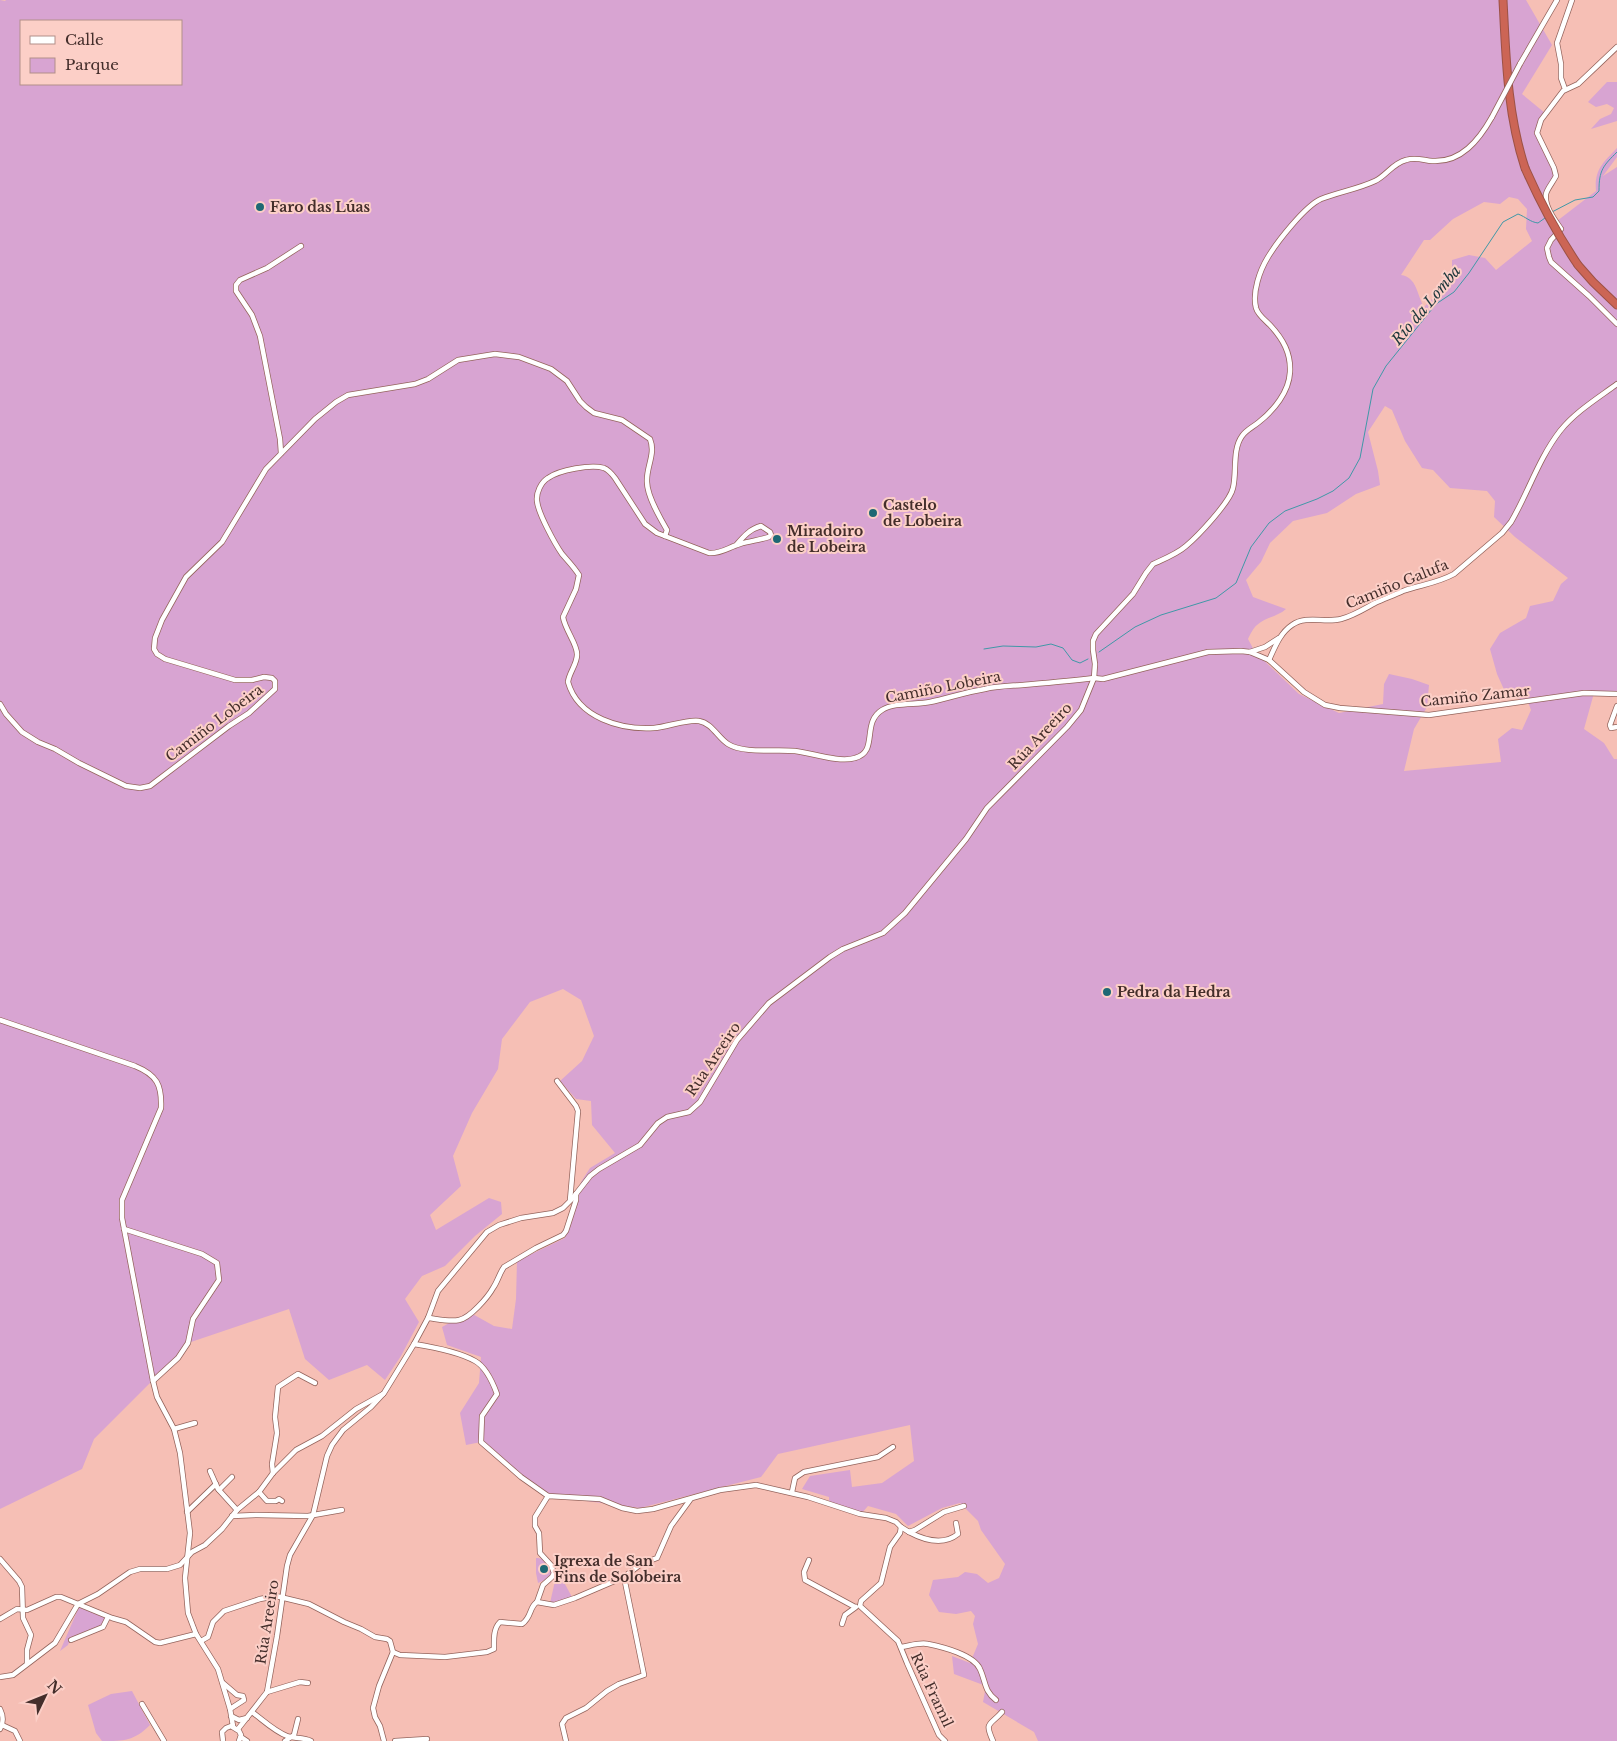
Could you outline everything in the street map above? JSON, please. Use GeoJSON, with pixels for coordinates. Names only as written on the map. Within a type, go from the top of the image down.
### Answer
{"type":"FeatureCollection","features":[{"type":"Feature","properties":{"kind":"highway"},"geometry":{"type":"LineString","coordinates":[[1503,0],[1508,98],[1519,151],[1525,168],[1555,230],[1578,265],[1617,305]]}},
{"type":"Feature","properties":{"kind":"street","name":"Rúa Areeiro"},"geometry":{"type":"LineString","coordinates":[[238,1729],[266,1692],[290,1556],[313,1515],[327,1456],[332,1445],[343,1430],[371,1407],[384,1393],[428,1318],[438,1290],[487,1232],[499,1224],[553,1213],[570,1202],[590,1176],[640,1145],[658,1123],[667,1117],[689,1112],[700,1102],[737,1040],[769,1003],[830,957],[844,948],[882,933],[905,913],[966,839],[987,808],[1081,710],[1094,678],[1093,641],[1096,634],[1133,594],[1149,568],[1185,547],[1218,512],[1233,490],[1238,443],[1242,436],[1260,422],[1278,403],[1287,387],[1290,371],[1289,356],[1284,341],[1262,318],[1256,308],[1256,288],[1269,255],[1301,215],[1319,200],[1374,181],[1395,165],[1408,159],[1445,161],[1469,148],[1482,134],[1557,0]]}},
{"type":"Feature","properties":{"kind":"street"},"geometry":{"type":"LineString","coordinates":[[1565,89],[1561,78],[1561,64],[1557,43],[1572,0]]}},
{"type":"Feature","properties":{"kind":"street"},"geometry":{"type":"LineString","coordinates":[[1617,47],[1578,84],[1565,89],[1541,120],[1537,133],[1554,168],[1556,176],[1546,192],[1552,215],[1561,229],[1551,240],[1548,248],[1548,257],[1617,324]]}},
{"type":"Feature","properties":{"kind":"street"},"geometry":{"type":"LineString","coordinates":[[282,453],[260,336],[252,314],[236,291],[236,285],[240,280],[267,268],[301,246]]}},
{"type":"Feature","properties":{"kind":"street","name":"Camiño Lobeira"},"geometry":{"type":"LineString","coordinates":[[0,704],[6,714],[29,737],[126,786],[140,788],[150,786],[229,726],[256,708],[275,688],[275,681],[272,678],[235,680],[181,665],[157,654],[154,649],[155,638],[162,620],[186,577],[222,542],[266,468],[336,402],[348,395],[415,384],[428,379],[458,360],[495,354],[519,357],[551,369],[567,381],[586,407],[594,412],[622,420],[650,439],[653,454],[647,470],[647,486],[667,530],[665,536]]}},
{"type":"Feature","properties":{"kind":"street","name":"Camiño Galufa"},"geometry":{"type":"LineString","coordinates":[[1250,652],[1280,637],[1291,625],[1297,622],[1339,620],[1352,616],[1377,602],[1404,591],[1445,579],[1454,574],[1502,533],[1511,522],[1550,445],[1560,431],[1583,409],[1617,384]]}},
{"type":"Feature","properties":{"kind":"street","name":"Camiño Lobeira"},"geometry":{"type":"LineString","coordinates":[[737,544],[755,528],[761,526],[770,532],[771,535],[737,544],[715,554],[709,553],[665,536],[645,524],[616,478],[604,468],[596,466],[587,467],[559,473],[547,478],[538,491],[537,500],[540,511],[561,553],[579,575],[576,589],[563,616],[566,630],[578,653],[569,675],[569,687],[583,707],[613,724],[632,728],[654,728],[699,721],[712,728],[728,744],[739,749],[793,751],[854,759],[862,756],[868,748],[871,722],[881,710],[890,706],[930,702],[987,688],[1094,678]]}},
{"type":"Feature","properties":{"kind":"street","name":"Camiño Galufa"},"geometry":{"type":"LineString","coordinates":[[1269,660],[1280,637]]}},
{"type":"Feature","properties":{"kind":"street","name":"Camiño Zamar"},"geometry":{"type":"LineString","coordinates":[[1094,678],[1103,679],[1134,672],[1208,652],[1250,652],[1269,660],[1304,692],[1325,705],[1340,708],[1429,715],[1578,694],[1617,694]]}},
{"type":"Feature","properties":{"kind":"street"},"geometry":{"type":"LineString","coordinates":[[1617,706],[1610,725],[1611,728],[1617,727]]}},
{"type":"Feature","properties":{"kind":"street"},"geometry":{"type":"LineString","coordinates":[[0,1020],[135,1066],[150,1074],[160,1086],[162,1093],[159,1116],[122,1200],[121,1210],[153,1381],[157,1397],[174,1429],[180,1453],[190,1533],[185,1578],[190,1621],[218,1669],[232,1716],[233,1726]]}},
{"type":"Feature","properties":{"kind":"street"},"geometry":{"type":"LineString","coordinates":[[557,1082],[578,1111],[570,1202]]}},
{"type":"Feature","properties":{"kind":"street","name":"Rúa Areeiro"},"geometry":{"type":"LineString","coordinates":[[428,1318],[458,1320],[470,1313],[494,1288],[504,1267],[563,1235],[576,1200],[576,1193]]}},
{"type":"Feature","properties":{"kind":"street"},"geometry":{"type":"LineString","coordinates":[[124,1229],[202,1254],[217,1263],[219,1269],[219,1280],[193,1320],[188,1343],[178,1358],[153,1381]]}},
{"type":"Feature","properties":{"kind":"street"},"geometry":{"type":"LineString","coordinates":[[414,1344],[437,1348],[477,1362],[492,1380],[497,1394],[482,1416],[481,1442],[521,1477],[548,1496],[600,1499],[622,1508],[637,1511],[690,1500],[720,1490],[756,1485],[792,1492],[843,1509],[886,1518],[896,1522],[918,1537],[943,1542],[958,1534],[956,1523]]}},
{"type":"Feature","properties":{"kind":"street"},"geometry":{"type":"LineString","coordinates":[[273,1473],[272,1464],[277,1434],[275,1417],[278,1387],[298,1374],[315,1383]]}},
{"type":"Feature","properties":{"kind":"street","name":"Rúa Areeiro"},"geometry":{"type":"LineString","coordinates":[[78,1604],[98,1594],[130,1572],[140,1569],[172,1568],[180,1565],[211,1538],[237,1510],[259,1492],[273,1473],[296,1450],[322,1436],[356,1409],[384,1393]]}},
{"type":"Feature","properties":{"kind":"street"},"geometry":{"type":"LineString","coordinates":[[174,1429],[195,1424]]}},
{"type":"Feature","properties":{"kind":"street"},"geometry":{"type":"LineString","coordinates":[[792,1492],[796,1478],[804,1472],[878,1458],[893,1447]]}},
{"type":"Feature","properties":{"kind":"street"},"geometry":{"type":"LineString","coordinates":[[210,1471],[219,1490],[237,1510]]}},
{"type":"Feature","properties":{"kind":"street"},"geometry":{"type":"LineString","coordinates":[[219,1490],[232,1477]]}},
{"type":"Feature","properties":{"kind":"street"},"geometry":{"type":"LineString","coordinates":[[187,1512],[216,1484]]}},
{"type":"Feature","properties":{"kind":"street"},"geometry":{"type":"LineString","coordinates":[[259,1492],[267,1501],[279,1499],[282,1501]]}},
{"type":"Feature","properties":{"kind":"street"},"geometry":{"type":"LineString","coordinates":[[393,1652],[400,1655],[445,1657],[487,1652],[494,1650],[495,1629],[500,1622],[522,1624],[528,1620],[533,1604],[537,1602],[543,1585],[554,1575],[551,1564],[540,1553],[539,1533],[535,1526],[535,1517],[548,1496]]}},
{"type":"Feature","properties":{"kind":"street"},"geometry":{"type":"LineString","coordinates":[[537,1602],[554,1605],[575,1598],[624,1577],[641,1564],[657,1558],[671,1526],[690,1500]]}},
{"type":"Feature","properties":{"kind":"street"},"geometry":{"type":"LineString","coordinates":[[909,1532],[916,1530],[944,1512],[964,1506]]}},
{"type":"Feature","properties":{"kind":"street"},"geometry":{"type":"LineString","coordinates":[[232,1516],[313,1515],[342,1510]]}},
{"type":"Feature","properties":{"kind":"street"},"geometry":{"type":"LineString","coordinates":[[842,1624],[845,1615],[858,1606],[881,1583],[890,1547],[900,1533],[901,1527]]}},
{"type":"Feature","properties":{"kind":"street"},"geometry":{"type":"LineString","coordinates":[[0,1559],[20,1581],[22,1587],[22,1618],[31,1635],[26,1650],[27,1663]]}},
{"type":"Feature","properties":{"kind":"street","name":"Rúa Framil"},"geometry":{"type":"LineString","coordinates":[[809,1560],[804,1572],[805,1580],[858,1606],[898,1641],[939,1735],[945,1741]]}},
{"type":"Feature","properties":{"kind":"street"},"geometry":{"type":"LineString","coordinates":[[566,1741],[562,1724],[566,1718],[586,1708],[619,1684],[644,1675],[624,1577]]}},
{"type":"Feature","properties":{"kind":"street"},"geometry":{"type":"LineString","coordinates":[[201,1641],[208,1637],[216,1618],[228,1609],[270,1596],[309,1604],[375,1637],[387,1639],[390,1641],[393,1652],[379,1686],[373,1708],[384,1741]]}},
{"type":"Feature","properties":{"kind":"street"},"geometry":{"type":"LineString","coordinates":[[0,1619],[17,1609],[23,1608],[27,1610],[56,1597],[126,1622],[155,1642],[160,1643],[196,1634]]}},
{"type":"Feature","properties":{"kind":"street"},"geometry":{"type":"LineString","coordinates":[[0,1677],[13,1675],[55,1643],[78,1604]]}},
{"type":"Feature","properties":{"kind":"street"},"geometry":{"type":"LineString","coordinates":[[71,1640],[104,1626],[108,1616]]}},
{"type":"Feature","properties":{"kind":"street","name":"Rúa Framil"},"geometry":{"type":"LineString","coordinates":[[901,1647],[927,1643],[975,1661],[980,1669],[988,1694],[996,1700]]}},
{"type":"Feature","properties":{"kind":"street"},"geometry":{"type":"LineString","coordinates":[[222,1682],[237,1695],[243,1696],[244,1700],[230,1709]]}},
{"type":"Feature","properties":{"kind":"street"},"geometry":{"type":"LineString","coordinates":[[266,1692],[300,1682],[308,1683]]}},
{"type":"Feature","properties":{"kind":"street"},"geometry":{"type":"LineString","coordinates":[[142,1704],[164,1741]]}},
{"type":"Feature","properties":{"kind":"street"},"geometry":{"type":"LineString","coordinates":[[0,1709],[2,1714],[1,1727],[15,1732],[20,1741]]}},
{"type":"Feature","properties":{"kind":"street"},"geometry":{"type":"LineString","coordinates":[[252,1712],[274,1730],[291,1737],[311,1741]]}},
{"type":"Feature","properties":{"kind":"street"},"geometry":{"type":"LineString","coordinates":[[993,1741],[987,1730],[988,1723],[1002,1712]]}},
{"type":"Feature","properties":{"kind":"street"},"geometry":{"type":"LineString","coordinates":[[232,1716],[239,1720],[247,1718]]}},
{"type":"Feature","properties":{"kind":"street"},"geometry":{"type":"LineString","coordinates":[[285,1741],[294,1735],[298,1719]]}},
{"type":"Feature","properties":{"kind":"street"},"geometry":{"type":"LineString","coordinates":[[223,1741],[222,1735],[224,1730],[233,1726],[238,1729],[240,1739],[247,1741]]}},
{"type":"Feature","properties":{"kind":"street"},"geometry":{"type":"LineString","coordinates":[[395,1741],[427,1739]]}},
{"type":"Feature","properties":{"kind":"green space"},"geometry":{"type":"Polygon","coordinates":[[[0,0],[1526,0],[1552,45],[1522,94],[1545,113],[1537,133],[1556,176],[1549,190],[1548,203],[1557,221],[1596,191],[1598,171],[1617,148],[1617,157],[1603,176],[1617,167],[1617,694],[1594,693],[1584,729],[1604,743],[1614,759],[1617,759],[1617,1741],[1038,1741],[1034,1732],[983,1702],[986,1686],[954,1674],[952,1656],[970,1663],[978,1644],[973,1624],[975,1616],[971,1611],[956,1614],[939,1612],[929,1595],[933,1580],[958,1577],[965,1572],[977,1574],[988,1583],[999,1578],[1005,1564],[981,1530],[978,1521],[960,1503],[942,1508],[908,1526],[896,1514],[868,1506],[861,1514],[829,1505],[829,1497],[802,1489],[810,1476],[850,1470],[852,1487],[882,1483],[914,1461],[910,1425],[778,1454],[761,1477],[640,1508],[548,1496],[481,1442],[466,1445],[460,1413],[479,1383],[481,1357],[447,1345],[442,1327],[469,1312],[494,1326],[512,1329],[516,1299],[517,1261],[565,1238],[581,1182],[590,1168],[615,1153],[592,1125],[591,1101],[576,1099],[560,1081],[582,1061],[594,1036],[581,1000],[563,989],[530,1002],[502,1039],[498,1069],[472,1113],[453,1156],[461,1186],[430,1215],[436,1230],[489,1198],[501,1202],[502,1214],[475,1236],[445,1266],[422,1276],[405,1299],[419,1322],[401,1356],[385,1380],[367,1365],[329,1380],[305,1359],[289,1309],[191,1342],[94,1439],[82,1469],[0,1509],[0,0]],[[1509,197],[1500,204],[1484,202],[1453,219],[1430,240],[1424,240],[1401,275],[1410,279],[1416,287],[1424,307],[1452,279],[1452,260],[1469,255],[1485,258],[1496,270],[1532,241],[1526,229],[1527,209],[1518,199],[1509,197]],[[1385,406],[1368,432],[1380,485],[1356,494],[1327,513],[1293,521],[1270,543],[1261,562],[1246,580],[1253,597],[1286,609],[1257,625],[1248,639],[1255,652],[1299,694],[1339,713],[1383,704],[1384,684],[1389,674],[1429,685],[1427,707],[1414,729],[1404,771],[1501,762],[1498,739],[1512,728],[1522,730],[1531,710],[1528,702],[1506,694],[1497,674],[1490,649],[1500,633],[1526,618],[1530,606],[1553,601],[1561,584],[1568,578],[1515,537],[1494,517],[1495,501],[1487,491],[1450,488],[1433,470],[1422,468],[1405,441],[1392,410],[1385,406]]]}},
{"type":"Feature","properties":{"kind":"green space"},"geometry":{"type":"Polygon","coordinates":[[[1607,82],[1617,82],[1617,121],[1591,129],[1600,119],[1611,114],[1614,108],[1607,104],[1596,107],[1588,102],[1607,82]]]}},
{"type":"Feature","properties":{"kind":"green space"},"geometry":{"type":"Polygon","coordinates":[[[536,1558],[546,1562],[550,1567],[551,1574],[551,1577],[538,1583],[536,1573],[536,1558]]]}},
{"type":"Feature","properties":{"kind":"green space"},"geometry":{"type":"Polygon","coordinates":[[[560,1575],[572,1597],[550,1603],[555,1581],[560,1575]]]}},
{"type":"Feature","properties":{"kind":"green space"},"geometry":{"type":"Polygon","coordinates":[[[79,1607],[105,1617],[102,1626],[70,1639],[68,1645],[60,1651],[79,1607]]]}},
{"type":"Feature","properties":{"kind":"green space"},"geometry":{"type":"Polygon","coordinates":[[[132,1691],[150,1725],[139,1734],[128,1739],[102,1741],[96,1733],[88,1705],[111,1694],[132,1691]]]}},
{"type":"Feature","properties":{"kind":"waterway","name":"Río da Lomba"},"geometry":{"type":"LineString","coordinates":[[1552,212],[1575,200],[1593,197],[1599,191],[1603,169],[1617,152]]}},
{"type":"Feature","properties":{"kind":"waterway","name":"Río da Lomba"},"geometry":{"type":"LineString","coordinates":[[1099,652],[1135,627],[1161,615],[1216,598],[1236,583],[1251,547],[1269,523],[1285,511],[1333,491],[1349,478],[1360,458],[1373,389],[1386,366],[1436,304],[1454,292],[1503,222],[1518,214],[1538,223],[1545,218]]}},
{"type":"Feature","properties":{"kind":"waterway","name":"Río da Lomba"},"geometry":{"type":"LineString","coordinates":[[984,649],[1003,646],[1036,647],[1051,644],[1063,648],[1072,660],[1080,663],[1088,659]]}},
{"type":"Feature","properties":{"kind":"place","name":"Faro das Lúas"},"geometry":{"type":"Point","coordinates":[260,207]}},
{"type":"Feature","properties":{"kind":"place","name":"Castelo de Lobeira"},"geometry":{"type":"Point","coordinates":[873,513]}},
{"type":"Feature","properties":{"kind":"place","name":"Miradoiro de Lobeira"},"geometry":{"type":"Point","coordinates":[777,539]}},
{"type":"Feature","properties":{"kind":"place","name":"Pedra da Hedra"},"geometry":{"type":"Point","coordinates":[1107,992]}},
{"type":"Feature","properties":{"kind":"place","name":"Igrexa de San Fins de Solobeira"},"geometry":{"type":"Point","coordinates":[544,1569]}}]}
